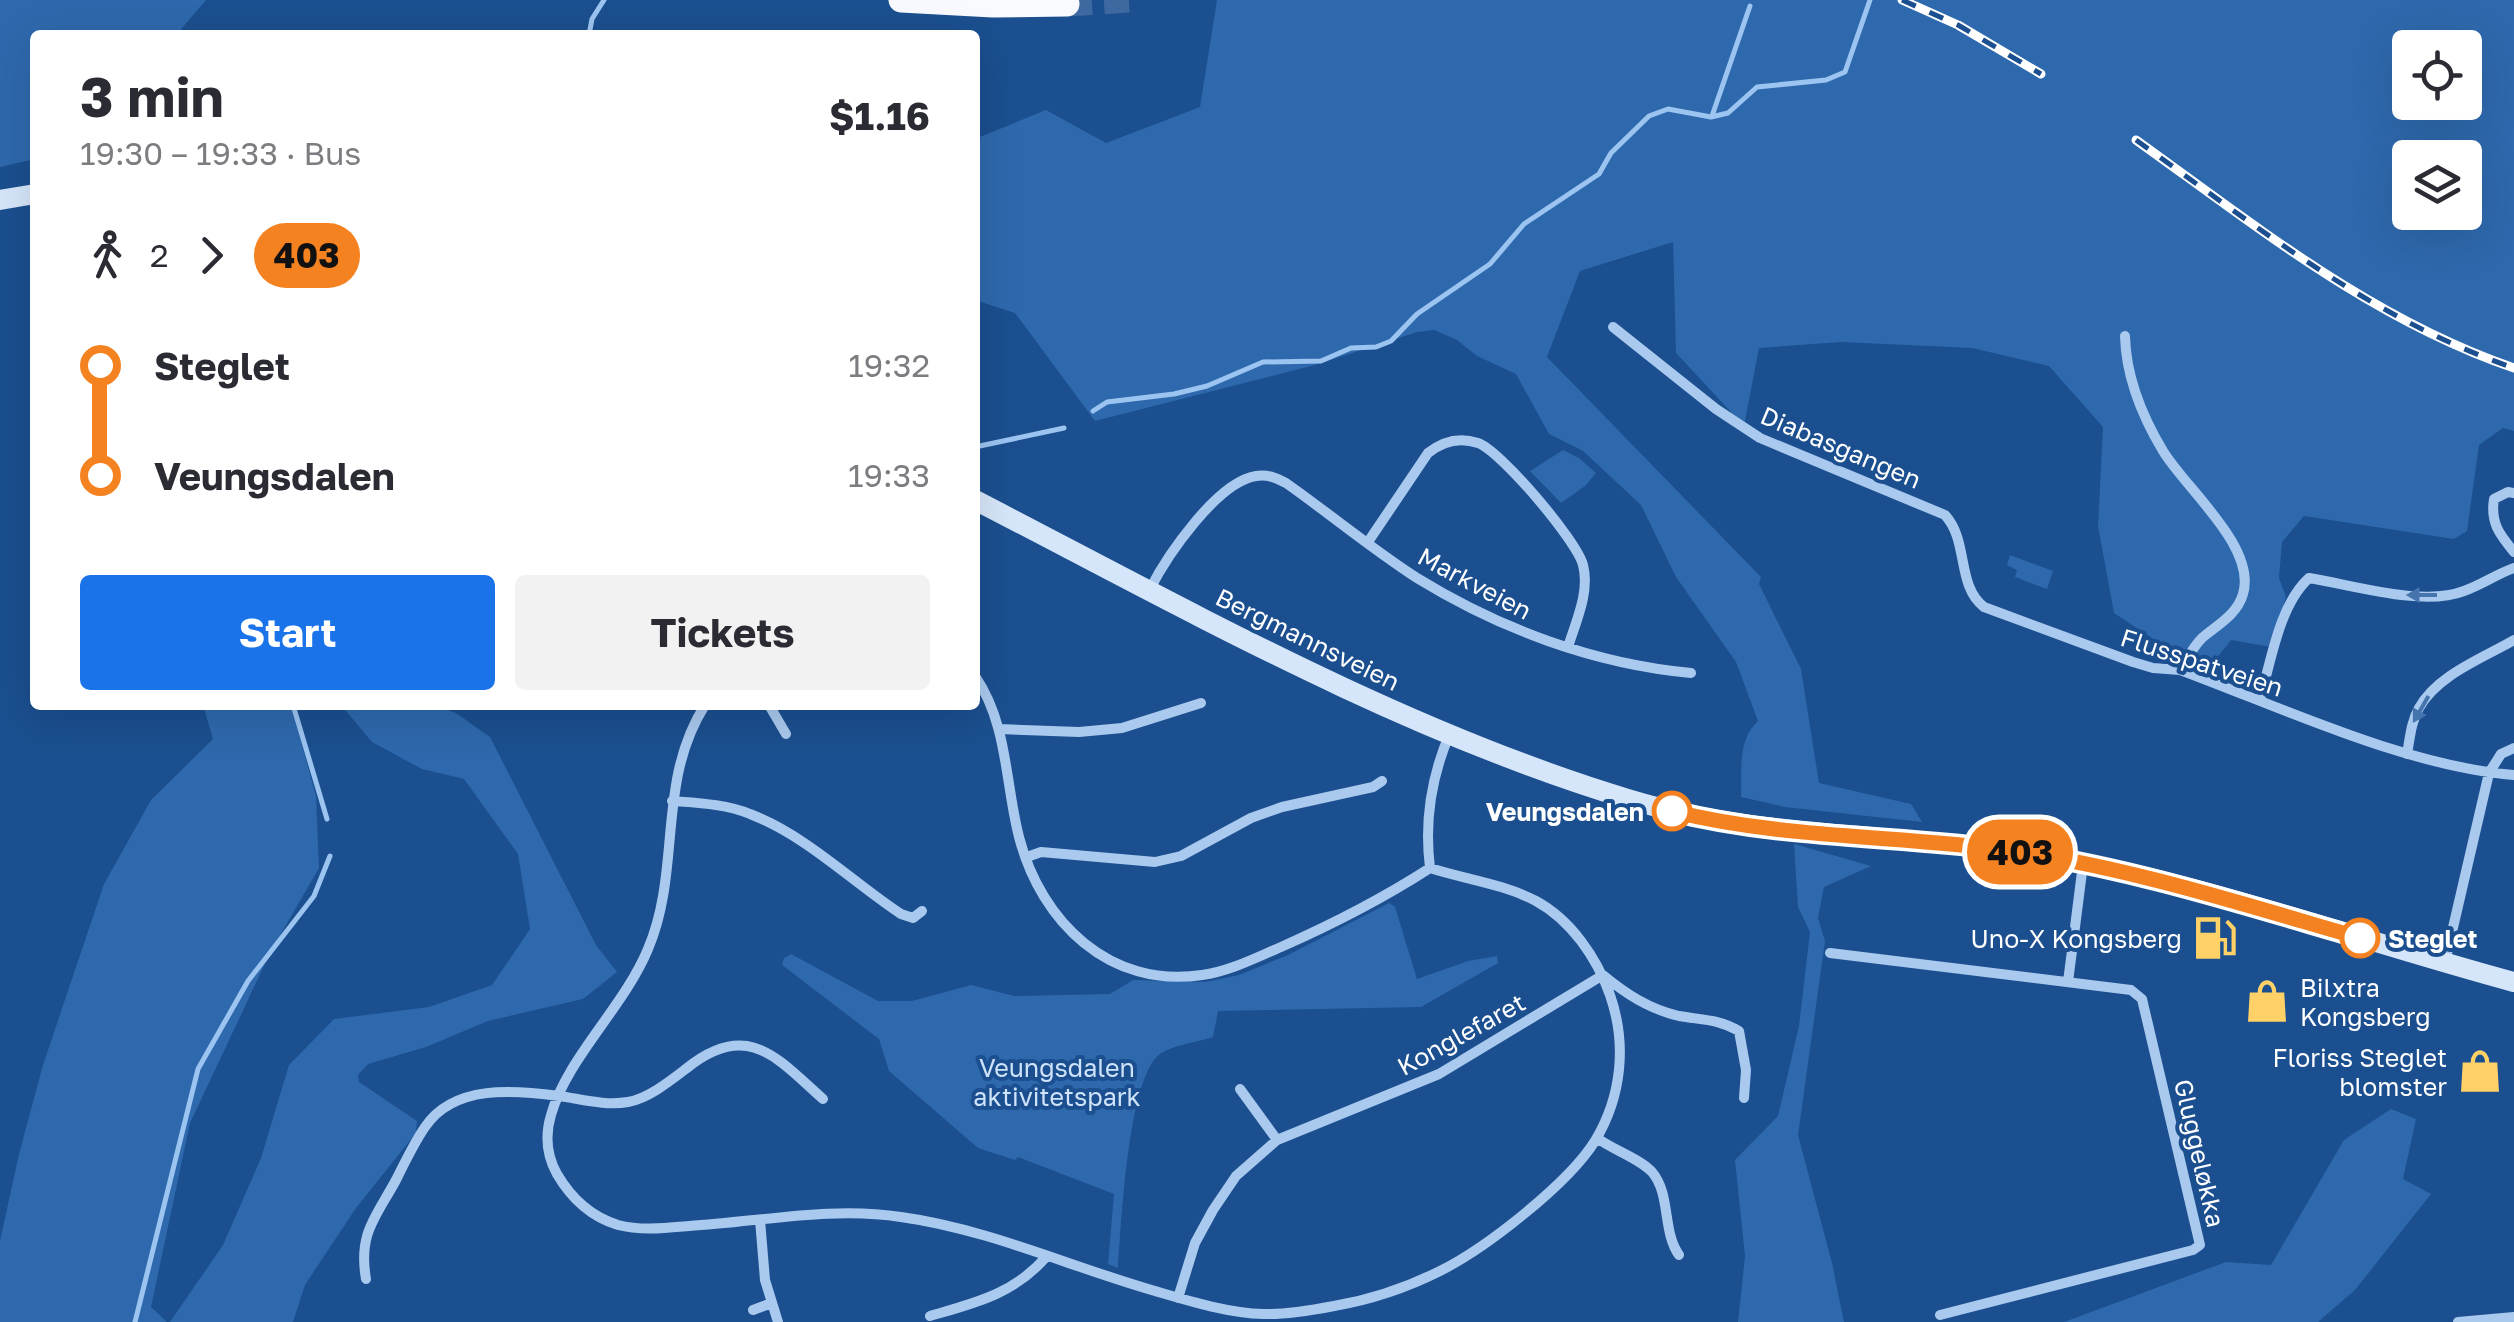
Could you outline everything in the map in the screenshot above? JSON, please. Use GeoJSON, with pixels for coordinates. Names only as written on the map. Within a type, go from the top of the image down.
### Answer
{"type":"FeatureCollection","features":[{"type":"Feature","properties":{"kind":"highway"},"geometry":{"type":"LineString","coordinates":[[901,0],[1067,4]]}},
{"type":"Feature","properties":{"kind":"main road"},"geometry":{"type":"LineString","coordinates":[[0,200],[30,195]]}},
{"type":"Feature","properties":{"kind":"main road","name":"Bergmannsveien"},"geometry":{"type":"LineString","coordinates":[[980,503],[1312,670],[1450,732],[1630,800],[1776,831],[1995,848],[2084,863],[2514,982]]}},
{"type":"Feature","properties":{"kind":"street","name":"Diabasgangen"},"geometry":{"type":"LineString","coordinates":[[1613,327],[1760,438],[1945,515],[1958,536],[1970,590]]}},
{"type":"Feature","properties":{"kind":"street"},"geometry":{"type":"LineString","coordinates":[[2125,336],[2126,360],[2144,415],[2189,487],[2218,519],[2244,572],[2244,592],[2236,608],[2198,641],[2180,670]]}},
{"type":"Feature","properties":{"kind":"street"},"geometry":{"type":"LineString","coordinates":[[1368,542],[1428,453],[1456,440],[1486,446],[1557,523],[1583,563],[1583,597],[1568,647]]}},
{"type":"Feature","properties":{"kind":"street","name":"Markveien"},"geometry":{"type":"LineString","coordinates":[[1150,589],[1188,531],[1227,492],[1254,476],[1268,476],[1286,484],[1448,596],[1510,627],[1650,668],[1690,673]]}},
{"type":"Feature","properties":{"kind":"street"},"geometry":{"type":"LineString","coordinates":[[2514,493],[2494,500],[2492,513],[2495,528],[2514,552]]}},
{"type":"Feature","properties":{"kind":"street"},"geometry":{"type":"LineString","coordinates":[[2260,699],[2290,605],[2298,588],[2309,578],[2408,595],[2436,595],[2463,592],[2514,568]]}},
{"type":"Feature","properties":{"kind":"street","name":"Flusspatveien"},"geometry":{"type":"LineString","coordinates":[[1970,590],[1978,602],[1994,611],[2133,662],[2180,670],[2406,754],[2514,776]]}},
{"type":"Feature","properties":{"kind":"street"},"geometry":{"type":"LineString","coordinates":[[2406,754],[2414,719],[2425,698],[2446,680],[2514,640]]}},
{"type":"Feature","properties":{"kind":"street"},"geometry":{"type":"LineString","coordinates":[[980,684],[999,729],[1019,839],[1052,909],[1086,948],[1128,970],[1196,976],[1236,967],[1341,919],[1430,868]]}},
{"type":"Feature","properties":{"kind":"street"},"geometry":{"type":"LineString","coordinates":[[999,729],[1080,732],[1122,728],[1200,703]]}},
{"type":"Feature","properties":{"kind":"street"},"geometry":{"type":"LineString","coordinates":[[702,710],[686,740],[672,801],[666,882],[650,946],[625,994],[558,1096],[548,1134],[553,1167],[575,1198],[596,1215],[622,1226],[654,1229],[840,1213],[899,1216],[991,1238],[1178,1298],[1265,1318],[1336,1306],[1441,1270],[1484,1243],[1544,1196],[1583,1158],[1597,1138],[1620,1067],[1617,1016],[1603,975],[1575,934],[1539,902],[1430,868]]}},
{"type":"Feature","properties":{"kind":"street"},"geometry":{"type":"LineString","coordinates":[[773,710],[786,734]]}},
{"type":"Feature","properties":{"kind":"street"},"geometry":{"type":"LineString","coordinates":[[1430,868],[1426,843],[1431,785],[1450,732]]}},
{"type":"Feature","properties":{"kind":"street"},"geometry":{"type":"LineString","coordinates":[[2445,962],[2489,773],[2501,754],[2514,748]]}},
{"type":"Feature","properties":{"kind":"street"},"geometry":{"type":"LineString","coordinates":[[1026,857],[1041,852],[1155,862],[1181,856],[1251,818],[1382,781]]}},
{"type":"Feature","properties":{"kind":"street"},"geometry":{"type":"LineString","coordinates":[[672,801],[750,814],[801,842],[901,914],[913,918],[922,911]]}},
{"type":"Feature","properties":{"kind":"street"},"geometry":{"type":"LineString","coordinates":[[1830,953],[2068,982],[2084,863]]}},
{"type":"Feature","properties":{"kind":"street"},"geometry":{"type":"LineString","coordinates":[[1603,975],[1640,1003],[1681,1016],[1722,1021],[1740,1031],[1746,1070],[1744,1098]]}},
{"type":"Feature","properties":{"kind":"street","name":"Konglefaret"},"geometry":{"type":"LineString","coordinates":[[1178,1298],[1195,1243],[1213,1210],[1236,1176],[1277,1140],[1439,1074],[1603,975]]}},
{"type":"Feature","properties":{"kind":"street","name":"Gluggeløkka"},"geometry":{"type":"LineString","coordinates":[[1940,1316],[2200,1245],[2142,999],[2131,990],[2068,982]]}},
{"type":"Feature","properties":{"kind":"street"},"geometry":{"type":"LineString","coordinates":[[366,1278],[362,1258],[368,1226],[428,1123],[455,1102],[495,1091],[628,1102],[650,1094],[702,1056],[738,1046],[774,1054],[822,1099]]}},
{"type":"Feature","properties":{"kind":"street"},"geometry":{"type":"LineString","coordinates":[[1240,1088],[1277,1140]]}},
{"type":"Feature","properties":{"kind":"street"},"geometry":{"type":"LineString","coordinates":[[1597,1138],[1649,1169],[1660,1184],[1670,1242],[1679,1256]]}},
{"type":"Feature","properties":{"kind":"street"},"geometry":{"type":"LineString","coordinates":[[760,1220],[765,1280],[778,1322]]}},
{"type":"Feature","properties":{"kind":"street"},"geometry":{"type":"LineString","coordinates":[[930,1316],[992,1298],[1019,1284],[1046,1257]]}},
{"type":"Feature","properties":{"kind":"street"},"geometry":{"type":"LineString","coordinates":[[753,1310],[772,1302]]}},
{"type":"Feature","properties":{"kind":"street"},"geometry":{"type":"LineString","coordinates":[[2458,1322],[2514,1317]]}},
{"type":"Feature","properties":{"kind":"green space"},"geometry":{"type":"Polygon","coordinates":[[[0,0],[206,0],[180,30],[30,30],[30,160],[0,167],[0,0]]]}},
{"type":"Feature","properties":{"kind":"green space"},"geometry":{"type":"Polygon","coordinates":[[[1217,0],[2514,0],[2514,431],[2503,428],[2479,445],[2467,531],[2454,539],[2304,516],[2282,542],[2279,578],[2286,597],[2271,647],[2231,640],[2209,668],[2170,650],[2114,613],[2098,526],[2103,427],[2049,366],[1972,348],[1841,342],[1759,348],[1744,426],[1676,353],[1673,242],[1580,271],[1547,357],[1761,577],[1759,584],[1801,669],[1819,783],[1911,804],[1922,822],[1785,807],[1741,797],[1744,747],[1758,721],[1736,662],[1676,577],[1641,505],[1583,451],[1549,434],[1516,374],[1477,356],[1457,340],[1434,330],[1417,332],[1315,365],[1095,421],[1015,313],[980,302],[980,137],[1046,110],[1106,143],[1200,107],[1217,0]]]}},
{"type":"Feature","properties":{"kind":"green space"},"geometry":{"type":"Polygon","coordinates":[[[1563,450],[1596,473],[1561,503],[1530,471],[1563,450]]]}},
{"type":"Feature","properties":{"kind":"green space"},"geometry":{"type":"Polygon","coordinates":[[[2010,555],[2053,571],[2047,589],[2015,577],[2017,570],[2007,565],[2010,555]]]}},
{"type":"Feature","properties":{"kind":"green space"},"geometry":{"type":"Polygon","coordinates":[[[204,710],[292,710],[316,796],[319,868],[271,951],[190,1123],[151,1307],[167,1322],[0,1322],[0,1241],[19,1154],[43,1065],[104,884],[151,800],[213,739],[204,710]]]}},
{"type":"Feature","properties":{"kind":"green space"},"geometry":{"type":"Polygon","coordinates":[[[345,710],[447,710],[490,737],[596,945],[617,972],[583,999],[488,1021],[426,1047],[368,1064],[358,1075],[359,1082],[417,1121],[416,1133],[356,1208],[305,1285],[293,1322],[170,1322],[223,1245],[261,1158],[289,1065],[334,1019],[429,1007],[492,985],[530,929],[518,854],[464,779],[422,769],[372,742],[345,710]]]}},
{"type":"Feature","properties":{"kind":"green space"},"geometry":{"type":"Polygon","coordinates":[[[1794,844],[1871,866],[1824,887],[1818,918],[1825,941],[1798,1135],[1844,1322],[1738,1322],[1745,1256],[1735,1160],[1778,1116],[1799,1026],[1810,932],[1798,907],[1794,844]]]}},
{"type":"Feature","properties":{"kind":"green space","name":"Veungsdalen aktivitetspark"},"geometry":{"type":"Polygon","coordinates":[[[1389,903],[1395,907],[1417,979],[1468,961],[1497,956],[1498,963],[1421,1007],[1218,1011],[1213,1037],[1160,1054],[1149,1068],[1133,1121],[1118,1268],[1108,1264],[1114,1194],[1018,1157],[1015,1160],[978,1148],[889,1071],[879,1039],[782,965],[791,954],[878,1001],[912,1001],[971,985],[1014,996],[1110,994],[1133,980],[1205,982],[1239,975],[1288,955],[1389,903]]]}},
{"type":"Feature","properties":{"kind":"green space"},"geometry":{"type":"Polygon","coordinates":[[[2391,1109],[2416,1119],[2403,1179],[2431,1194],[2355,1290],[2318,1322],[2064,1322],[2226,1262],[2271,1265],[2344,1140],[2391,1109]]]}},
{"type":"Feature","properties":{"kind":"waterway"},"geometry":{"type":"LineString","coordinates":[[590,30],[604,0]]}},
{"type":"Feature","properties":{"kind":"waterway"},"geometry":{"type":"LineString","coordinates":[[1093,411],[1107,402],[1207,386],[1263,362],[1321,361],[1351,348],[1376,347],[1391,341],[1417,314],[1490,264],[1524,224],[1599,174],[1611,153],[1649,116],[1668,109],[1711,117],[1728,113],[1757,87],[1826,80],[1845,72],[1870,0]]}},
{"type":"Feature","properties":{"kind":"waterway"},"geometry":{"type":"LineString","coordinates":[[1712,116],[1750,6]]}},
{"type":"Feature","properties":{"kind":"waterway"},"geometry":{"type":"LineString","coordinates":[[980,446],[1064,428]]}},
{"type":"Feature","properties":{"kind":"waterway"},"geometry":{"type":"LineString","coordinates":[[294,710],[327,819]]}},
{"type":"Feature","properties":{"kind":"waterway"},"geometry":{"type":"LineString","coordinates":[[135,1322],[198,1069],[248,981],[314,896],[330,856]]}},
{"type":"Feature","properties":{"kind":"tunnel"},"geometry":{"type":"LineString","coordinates":[[1067,4],[1130,0]]}},
{"type":"Feature","properties":{"kind":"railway"},"geometry":{"type":"LineString","coordinates":[[1902,0],[1958,25],[2041,74]]}},
{"type":"Feature","properties":{"kind":"railway"},"geometry":{"type":"LineString","coordinates":[[2136,140],[2271,237],[2364,297],[2462,348],[2514,368]]}},
{"type":"Feature","properties":{"kind":"bus line","name":"403"},"geometry":{"type":"LineString","coordinates":[[1672,811],[1776,831],[1976,846],[2055,858],[2177,886],[2360,938]]}},
{"type":"Feature","properties":{"kind":"place","name":"Veungsdalen"},"geometry":{"type":"Point","coordinates":[1672,811]}},
{"type":"Feature","properties":{"kind":"place","name":"Uno-X Kongsberg"},"geometry":{"type":"Point","coordinates":[2215,938]}},
{"type":"Feature","properties":{"kind":"place","name":"Steglet"},"geometry":{"type":"Point","coordinates":[2360,938]}},
{"type":"Feature","properties":{"kind":"place","name":"Bilxtra Kongsberg"},"geometry":{"type":"Point","coordinates":[2267,1001]}},
{"type":"Feature","properties":{"kind":"place","name":"Floriss Steglet blomster"},"geometry":{"type":"Point","coordinates":[2480,1071]}}]}
